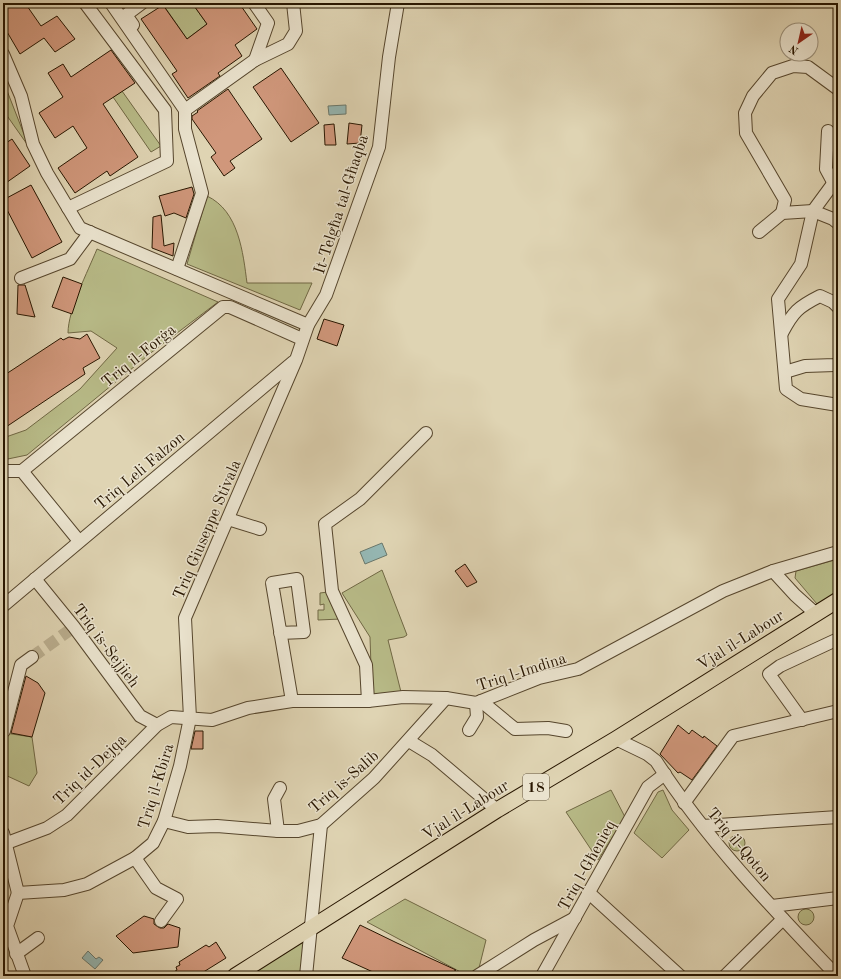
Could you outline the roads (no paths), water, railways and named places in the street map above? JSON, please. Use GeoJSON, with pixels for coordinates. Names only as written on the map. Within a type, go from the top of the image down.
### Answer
{"type":"FeatureCollection","features":[{"type":"Feature","properties":{"kind":"main road","name":"Vjal il-Labour"},"geometry":{"type":"LineString","coordinates":[[235,976],[497,810],[616,739],[838,600]]}},
{"type":"Feature","properties":{"kind":"street"},"geometry":{"type":"LineString","coordinates":[[68,208],[168,161],[165,110],[85,3]]}},
{"type":"Feature","properties":{"kind":"street"},"geometry":{"type":"LineString","coordinates":[[110,3],[187,108]]}},
{"type":"Feature","properties":{"kind":"street"},"geometry":{"type":"LineString","coordinates":[[142,3],[126,15],[187,108],[185,129],[202,193],[177,269]]}},
{"type":"Feature","properties":{"kind":"street"},"geometry":{"type":"LineString","coordinates":[[254,3],[268,23],[255,60]]}},
{"type":"Feature","properties":{"kind":"street"},"geometry":{"type":"LineString","coordinates":[[187,108],[255,60],[288,44],[296,31],[293,3]]}},
{"type":"Feature","properties":{"kind":"street","name":"It-Telgħa tal-Għaqba"},"geometry":{"type":"LineString","coordinates":[[296,360],[308,325],[326,295],[379,147],[389,57],[398,3]]}},
{"type":"Feature","properties":{"kind":"street"},"geometry":{"type":"LineString","coordinates":[[3,54],[21,96],[33,144],[68,208],[85,230],[308,325]]}},
{"type":"Feature","properties":{"kind":"street"},"geometry":{"type":"LineString","coordinates":[[782,213],[785,200],[746,133],[745,113],[753,96],[772,73],[793,66],[808,67],[838,89]]}},
{"type":"Feature","properties":{"kind":"street"},"geometry":{"type":"LineString","coordinates":[[828,131],[826,169],[835,179],[813,211],[801,264],[778,299],[786,389],[801,399],[838,405]]}},
{"type":"Feature","properties":{"kind":"street"},"geometry":{"type":"LineString","coordinates":[[758,232],[782,213],[813,211],[833,218],[838,223]]}},
{"type":"Feature","properties":{"kind":"street"},"geometry":{"type":"LineString","coordinates":[[21,278],[70,259],[85,230]]}},
{"type":"Feature","properties":{"kind":"street"},"geometry":{"type":"LineString","coordinates":[[228,290],[223,307],[230,307],[302,339]]}},
{"type":"Feature","properties":{"kind":"street"},"geometry":{"type":"LineString","coordinates":[[782,333],[789,320],[801,306],[820,296],[833,302],[838,307]]}},
{"type":"Feature","properties":{"kind":"street","name":"Triq il-Forġa"},"geometry":{"type":"LineString","coordinates":[[22,471],[223,307]]}},
{"type":"Feature","properties":{"kind":"street","name":"Triq Giuseppe Stivala"},"geometry":{"type":"LineString","coordinates":[[190,718],[185,618],[296,360]]}},
{"type":"Feature","properties":{"kind":"street","name":"Triq Leli Falzon"},"geometry":{"type":"LineString","coordinates":[[3,606],[296,360]]}},
{"type":"Feature","properties":{"kind":"street"},"geometry":{"type":"LineString","coordinates":[[785,372],[805,366],[835,365],[838,363]]}},
{"type":"Feature","properties":{"kind":"street"},"geometry":{"type":"LineString","coordinates":[[368,700],[366,665],[332,590],[325,524],[360,499],[426,433]]}},
{"type":"Feature","properties":{"kind":"street"},"geometry":{"type":"LineString","coordinates":[[3,471],[22,471],[79,541]]}},
{"type":"Feature","properties":{"kind":"street"},"geometry":{"type":"LineString","coordinates":[[228,519],[260,529]]}},
{"type":"Feature","properties":{"kind":"street","name":"Triq l-Imdina"},"geometry":{"type":"LineString","coordinates":[[190,718],[212,720],[248,708],[292,701],[368,700],[403,697],[446,698],[479,702],[539,678],[578,669],[723,591],[773,571],[838,552]]}},
{"type":"Feature","properties":{"kind":"street"},"geometry":{"type":"LineString","coordinates":[[773,571],[794,595],[815,613]]}},
{"type":"Feature","properties":{"kind":"street","name":"Triq is-Sejjieh"},"geometry":{"type":"LineString","coordinates":[[35,579],[74,627],[140,716],[157,725]]}},
{"type":"Feature","properties":{"kind":"street"},"geometry":{"type":"LineString","coordinates":[[280,633],[304,632],[297,579],[272,583],[280,633],[292,701]]}},
{"type":"Feature","properties":{"kind":"street"},"geometry":{"type":"LineString","coordinates":[[802,720],[769,674],[780,666],[838,638]]}},
{"type":"Feature","properties":{"kind":"street"},"geometry":{"type":"LineString","coordinates":[[4,731],[21,665],[32,657]]}},
{"type":"Feature","properties":{"kind":"street","name":"Triq is-Salib"},"geometry":{"type":"LineString","coordinates":[[164,822],[188,827],[217,826],[278,831],[298,831],[321,825],[374,778],[409,741],[446,698]]}},
{"type":"Feature","properties":{"kind":"street"},"geometry":{"type":"LineString","coordinates":[[470,730],[477,717],[479,702],[515,729],[548,728],[566,731]]}},
{"type":"Feature","properties":{"kind":"street"},"geometry":{"type":"LineString","coordinates":[[684,803],[733,736],[838,712]]}},
{"type":"Feature","properties":{"kind":"street","name":"Triq id-Dejqa"},"geometry":{"type":"LineString","coordinates":[[5,838],[47,828],[67,815],[157,725],[171,717],[190,718]]}},
{"type":"Feature","properties":{"kind":"street","name":"Triq il-Kbira"},"geometry":{"type":"LineString","coordinates":[[18,894],[64,890],[87,884],[135,858],[153,843],[164,822],[180,766],[190,718]]}},
{"type":"Feature","properties":{"kind":"street","name":"Triq il-Qoton"},"geometry":{"type":"LineString","coordinates":[[616,739],[646,754],[656,761],[684,803],[703,826],[783,919],[837,976]]}},
{"type":"Feature","properties":{"kind":"street"},"geometry":{"type":"LineString","coordinates":[[409,741],[432,755],[497,810]]}},
{"type":"Feature","properties":{"kind":"street","name":"Triq l-Għenieq"},"geometry":{"type":"LineString","coordinates":[[542,976],[576,918],[588,892],[648,787],[664,774]]}},
{"type":"Feature","properties":{"kind":"street"},"geometry":{"type":"LineString","coordinates":[[278,831],[274,799],[280,788]]}},
{"type":"Feature","properties":{"kind":"street"},"geometry":{"type":"LineString","coordinates":[[703,826],[838,817]]}},
{"type":"Feature","properties":{"kind":"street"},"geometry":{"type":"LineString","coordinates":[[306,976],[321,825]]}},
{"type":"Feature","properties":{"kind":"street"},"geometry":{"type":"LineString","coordinates":[[5,838],[18,894],[7,926],[25,976]]}},
{"type":"Feature","properties":{"kind":"street"},"geometry":{"type":"LineString","coordinates":[[135,858],[156,888],[177,899],[162,921]]}},
{"type":"Feature","properties":{"kind":"street"},"geometry":{"type":"LineString","coordinates":[[588,892],[680,976]]}},
{"type":"Feature","properties":{"kind":"street"},"geometry":{"type":"LineString","coordinates":[[772,906],[838,898]]}},
{"type":"Feature","properties":{"kind":"street"},"geometry":{"type":"LineString","coordinates":[[477,976],[534,940],[576,918]]}},
{"type":"Feature","properties":{"kind":"street"},"geometry":{"type":"LineString","coordinates":[[725,976],[783,919]]}},
{"type":"Feature","properties":{"kind":"street"},"geometry":{"type":"LineString","coordinates":[[16,954],[38,938]]}},
{"type":"Feature","properties":{"kind":"water"},"geometry":{"type":"Polygon","coordinates":[[[346,105],[346,114],[329,115],[328,106],[346,105]]]}},
{"type":"Feature","properties":{"kind":"water"},"geometry":{"type":"Polygon","coordinates":[[[382,543],[387,555],[365,564],[360,552],[382,543]]]}},
{"type":"Feature","properties":{"kind":"water"},"geometry":{"type":"Polygon","coordinates":[[[88,951],[96,959],[99,957],[103,960],[95,969],[82,958],[88,951]]]}},
{"type":"Feature","properties":{"kind":"tunnel"},"geometry":{"type":"LineString","coordinates":[[32,657],[74,627]]}}]}
